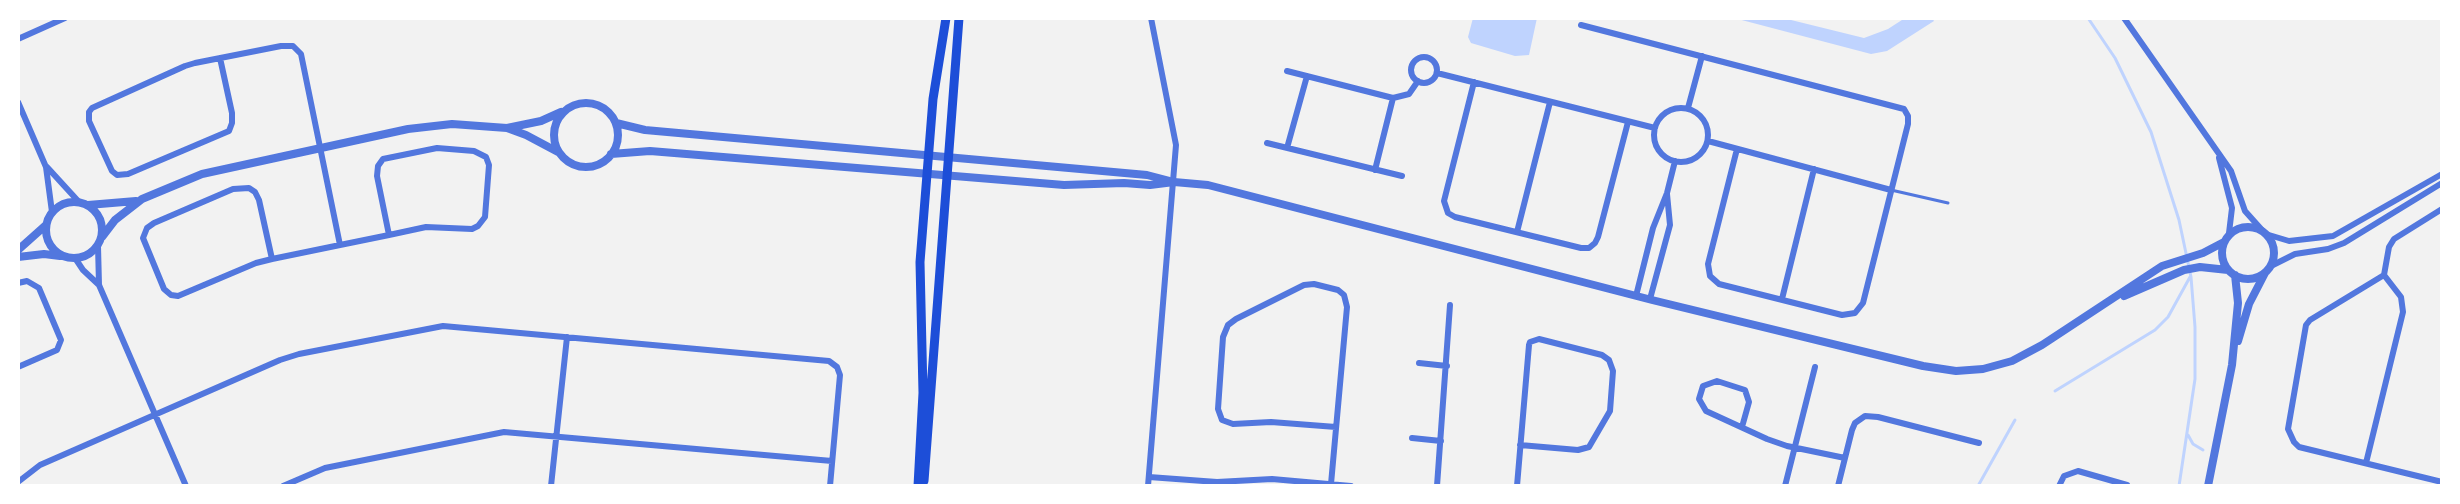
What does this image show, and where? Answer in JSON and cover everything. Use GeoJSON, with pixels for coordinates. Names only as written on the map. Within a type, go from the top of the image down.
{"type":"FeatureCollection","features":[{"type":"Feature","properties":{"kind":"main road"},"geometry":{"type":"LineString","coordinates":[[918,486],[923,393],[920,262],[933,99],[946,18]]}},
{"type":"Feature","properties":{"kind":"main road"},"geometry":{"type":"LineString","coordinates":[[924,486],[959,18]]}},
{"type":"Feature","properties":{"kind":"street"},"geometry":{"type":"LineString","coordinates":[[18,39],[65,18]]}},
{"type":"Feature","properties":{"kind":"street"},"geometry":{"type":"LineString","coordinates":[[1148,486],[1176,145],[1151,18]]}},
{"type":"Feature","properties":{"kind":"street"},"geometry":{"type":"LineString","coordinates":[[2124,18],[2231,171],[2246,211],[2266,233],[2275,250],[2268,269],[2249,304],[2232,365],[2208,486]]}},
{"type":"Feature","properties":{"kind":"street"},"geometry":{"type":"LineString","coordinates":[[1581,25],[1904,109],[1908,116],[1908,124],[1863,303],[1859,311],[1847,315],[1719,284],[1712,279],[1708,272],[1708,264],[1737,149]]}},
{"type":"Feature","properties":{"kind":"street"},"geometry":{"type":"LineString","coordinates":[[220,58],[232,112],[229,131],[128,174],[114,173],[89,121],[89,112],[92,108],[185,66],[220,58],[286,45],[297,48],[340,245]]}},
{"type":"Feature","properties":{"kind":"street"},"geometry":{"type":"LineString","coordinates":[[1688,108],[1702,56]]}},
{"type":"Feature","properties":{"kind":"street"},"geometry":{"type":"LineString","coordinates":[[1418,59],[1431,59],[1436,65],[1435,78],[1427,82],[1418,81],[1412,69],[1418,59]]}},
{"type":"Feature","properties":{"kind":"street"},"geometry":{"type":"LineString","coordinates":[[1287,71],[1393,98],[1408,94],[1418,81]]}},
{"type":"Feature","properties":{"kind":"street"},"geometry":{"type":"LineString","coordinates":[[1437,73],[1654,128]]}},
{"type":"Feature","properties":{"kind":"street"},"geometry":{"type":"LineString","coordinates":[[1287,148],[1307,76]]}},
{"type":"Feature","properties":{"kind":"street"},"geometry":{"type":"LineString","coordinates":[[1474,82],[1444,206],[1448,213],[1455,217],[1581,248],[1589,248],[1595,243],[1628,122]]}},
{"type":"Feature","properties":{"kind":"street"},"geometry":{"type":"LineString","coordinates":[[1375,170],[1393,98]]}},
{"type":"Feature","properties":{"kind":"street"},"geometry":{"type":"LineString","coordinates":[[18,102],[46,167],[52,212],[46,225],[18,250]]}},
{"type":"Feature","properties":{"kind":"street"},"geometry":{"type":"LineString","coordinates":[[1517,232],[1550,102]]}},
{"type":"Feature","properties":{"kind":"street"},"geometry":{"type":"LineString","coordinates":[[52,212],[69,202],[88,205],[121,204],[142,200],[210,171],[438,124],[507,128],[543,120],[583,103],[603,108],[616,123],[618,134],[611,154],[603,161],[584,167],[565,159],[558,152],[533,138],[507,128]]}},
{"type":"Feature","properties":{"kind":"street"},"geometry":{"type":"LineString","coordinates":[[1674,108],[1688,108],[1695,111],[1705,121],[1708,141],[1696,158],[1682,162],[1675,161],[1668,159],[1658,149],[1654,128],[1667,111],[1674,108]]}},
{"type":"Feature","properties":{"kind":"street"},"geometry":{"type":"LineString","coordinates":[[558,152],[554,141],[554,130],[557,119],[565,111]]}},
{"type":"Feature","properties":{"kind":"street"},"geometry":{"type":"LineString","coordinates":[[616,123],[645,130],[1147,175],[1174,182],[1220,188],[1636,296],[1956,372],[1983,369],[2012,361],[2115,299],[2158,268],[2197,255],[2224,242]]}},
{"type":"Feature","properties":{"kind":"street"},"geometry":{"type":"LineString","coordinates":[[1708,141],[1892,190]]}},
{"type":"Feature","properties":{"kind":"street"},"geometry":{"type":"LineString","coordinates":[[1268,143],[1402,176]]}},
{"type":"Feature","properties":{"kind":"street"},"geometry":{"type":"LineString","coordinates":[[272,260],[259,200],[255,192],[249,188],[233,189],[154,224],[147,228],[143,238],[164,289],[174,296],[256,263],[272,260],[340,245],[389,235],[426,227],[468,229],[478,226],[485,214],[489,165],[486,157],[474,151],[437,148],[384,159],[378,165],[377,176],[389,235]]}},
{"type":"Feature","properties":{"kind":"street"},"geometry":{"type":"LineString","coordinates":[[611,154],[650,151],[1064,185],[1124,183],[1150,185],[1174,182]]}},
{"type":"Feature","properties":{"kind":"street"},"geometry":{"type":"LineString","coordinates":[[2217,152],[2232,208],[2229,233],[2224,242],[2222,259],[2231,272],[2238,303],[2232,365]]}},
{"type":"Feature","properties":{"kind":"street"},"geometry":{"type":"LineString","coordinates":[[1636,296],[1653,228],[1667,193],[1675,161]]}},
{"type":"Feature","properties":{"kind":"street"},"geometry":{"type":"LineString","coordinates":[[46,167],[79,202]]}},
{"type":"Feature","properties":{"kind":"street"},"geometry":{"type":"LineString","coordinates":[[1782,299],[1814,169]]}},
{"type":"Feature","properties":{"kind":"street"},"geometry":{"type":"LineString","coordinates":[[2229,233],[2246,226],[2289,241],[2333,236],[2442,174]]}},
{"type":"Feature","properties":{"kind":"street"},"geometry":{"type":"LineString","coordinates":[[2115,299],[2146,288],[2175,273],[2200,267],[2231,272],[2250,279],[2295,254],[2328,249],[2344,243],[2442,183]]}},
{"type":"Feature","properties":{"kind":"street"},"geometry":{"type":"LineString","coordinates":[[1650,299],[1670,225],[1667,193]]}},
{"type":"Feature","properties":{"kind":"street"},"geometry":{"type":"LineString","coordinates":[[18,257],[44,254],[71,258],[84,256],[100,242],[115,220],[142,200]]}},
{"type":"Feature","properties":{"kind":"street"},"geometry":{"type":"LineString","coordinates":[[88,205],[101,220],[99,285]]}},
{"type":"Feature","properties":{"kind":"street"},"geometry":{"type":"LineString","coordinates":[[2366,463],[2403,312],[2401,297],[2384,275],[2389,247],[2394,239],[2442,209]]}},
{"type":"Feature","properties":{"kind":"street"},"geometry":{"type":"LineString","coordinates":[[46,225],[47,240],[52,248],[71,258],[99,285],[186,486]]}},
{"type":"Feature","properties":{"kind":"street"},"geometry":{"type":"LineString","coordinates":[[2384,275],[2310,320],[2306,325],[2288,429],[2299,447],[2442,482]]}},
{"type":"Feature","properties":{"kind":"street"},"geometry":{"type":"LineString","coordinates":[[18,283],[27,281],[39,288],[61,339],[57,350],[18,367]]}},
{"type":"Feature","properties":{"kind":"street"},"geometry":{"type":"LineString","coordinates":[[1331,484],[1347,307],[1342,292],[1314,284],[1304,285],[1228,325],[1223,337],[1218,409],[1222,420],[1233,424],[1270,422],[1336,427]]}},
{"type":"Feature","properties":{"kind":"street"},"geometry":{"type":"LineString","coordinates":[[1437,486],[1450,305]]}},
{"type":"Feature","properties":{"kind":"street"},"geometry":{"type":"LineString","coordinates":[[18,482],[40,465],[289,357],[426,328],[454,327],[825,360],[837,367],[840,375],[830,486]]}},
{"type":"Feature","properties":{"kind":"street"},"geometry":{"type":"LineString","coordinates":[[551,486],[567,337]]}},
{"type":"Feature","properties":{"kind":"street"},"geometry":{"type":"LineString","coordinates":[[1517,486],[1520,445],[1530,342],[1539,339],[1602,355],[1609,360],[1613,371],[1610,411],[1589,447],[1578,450],[1520,445]]}},
{"type":"Feature","properties":{"kind":"street"},"geometry":{"type":"LineString","coordinates":[[1419,363],[1447,366]]}},
{"type":"Feature","properties":{"kind":"street"},"geometry":{"type":"LineString","coordinates":[[1785,486],[1815,367]]}},
{"type":"Feature","properties":{"kind":"street"},"geometry":{"type":"LineString","coordinates":[[1742,427],[1749,402],[1745,390],[1717,381],[1703,386],[1699,395],[1702,408],[1767,439],[1794,448],[1845,458]]}},
{"type":"Feature","properties":{"kind":"street"},"geometry":{"type":"LineString","coordinates":[[1838,486],[1855,423],[1859,418],[1871,415],[1979,443]]}},
{"type":"Feature","properties":{"kind":"street"},"geometry":{"type":"LineString","coordinates":[[283,486],[325,468],[504,432],[832,461]]}},
{"type":"Feature","properties":{"kind":"street"},"geometry":{"type":"LineString","coordinates":[[1412,438],[1441,441]]}},
{"type":"Feature","properties":{"kind":"street"},"geometry":{"type":"LineString","coordinates":[[2059,486],[2064,476],[2078,471],[2127,485]]}},
{"type":"Feature","properties":{"kind":"street"},"geometry":{"type":"LineString","coordinates":[[1149,477],[1217,482],[1272,479],[1351,486]]}},
{"type":"Feature","properties":{"kind":"lane"},"geometry":{"type":"LineString","coordinates":[[1892,190],[1948,203]]}},
{"type":"Feature","properties":{"kind":"water"},"geometry":{"type":"Polygon","coordinates":[[[1473,18],[1537,18],[1529,55],[1515,56],[1471,43],[1468,37],[1473,18]]]}},
{"type":"Feature","properties":{"kind":"water"},"geometry":{"type":"Polygon","coordinates":[[[1734,18],[1783,18],[1864,38],[1888,29],[1905,18],[1932,18],[1934,21],[1887,51],[1871,54],[1734,18]]]}},
{"type":"Feature","properties":{"kind":"waterway"},"geometry":{"type":"LineString","coordinates":[[2088,18],[2115,58],[2151,132],[2179,220],[2191,277],[2195,327],[2195,379],[2179,486]]}},
{"type":"Feature","properties":{"kind":"waterway"},"geometry":{"type":"LineString","coordinates":[[2055,391],[2155,330],[2168,317],[2190,277]]}},
{"type":"Feature","properties":{"kind":"waterway"},"geometry":{"type":"LineString","coordinates":[[1978,486],[2015,420]]}},
{"type":"Feature","properties":{"kind":"waterway"},"geometry":{"type":"LineString","coordinates":[[2188,435],[2193,444],[2203,450]]}}]}
